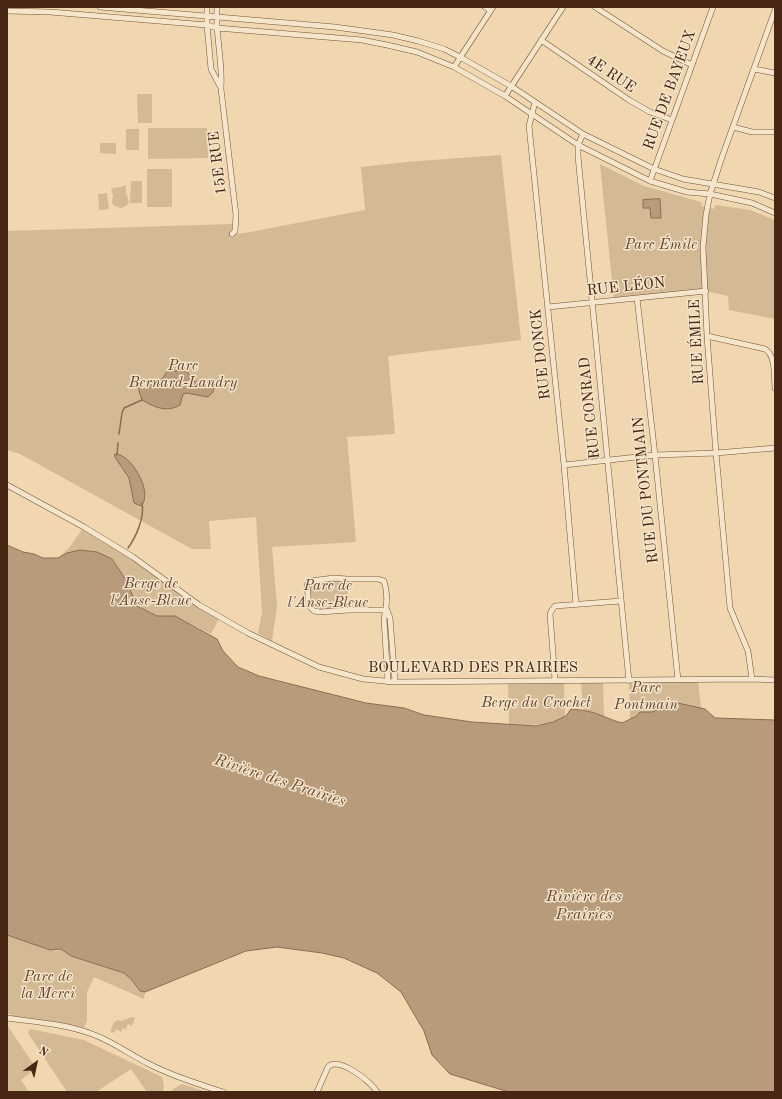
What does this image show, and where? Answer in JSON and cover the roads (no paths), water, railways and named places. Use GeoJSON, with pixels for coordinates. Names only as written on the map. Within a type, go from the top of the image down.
{"type":"FeatureCollection","features":[{"type":"Feature","properties":{"kind":"street"},"geometry":{"type":"LineString","coordinates":[[100,7],[335,27],[393,35],[444,49],[512,86],[583,134],[654,169],[683,179],[759,192],[775,198]]}},
{"type":"Feature","properties":{"kind":"street","name":"15E RUE"},"geometry":{"type":"LineString","coordinates":[[207,7],[211,69],[221,89]]}},
{"type":"Feature","properties":{"kind":"street","name":"15E RUE"},"geometry":{"type":"LineString","coordinates":[[217,7],[216,28],[222,73],[221,89],[236,215],[235,231],[232,234]]}},
{"type":"Feature","properties":{"kind":"street"},"geometry":{"type":"LineString","coordinates":[[454,67],[492,9],[485,7]]}},
{"type":"Feature","properties":{"kind":"street"},"geometry":{"type":"LineString","coordinates":[[505,96],[563,7]]}},
{"type":"Feature","properties":{"kind":"street"},"geometry":{"type":"LineString","coordinates":[[595,7],[663,52],[692,64]]}},
{"type":"Feature","properties":{"kind":"street","name":"RUE DE BAYEUX"},"geometry":{"type":"LineString","coordinates":[[650,181],[713,7]]}},
{"type":"Feature","properties":{"kind":"street"},"geometry":{"type":"LineString","coordinates":[[7,11],[50,10],[207,25],[216,28],[362,40],[417,52],[454,67],[505,96],[578,145],[650,181],[687,192],[710,194],[752,203],[775,213]]}},
{"type":"Feature","properties":{"kind":"street","name":"RUE ÉMILE"},"geometry":{"type":"LineString","coordinates":[[752,679],[748,651],[730,608],[716,453],[703,247],[706,215],[710,194],[774,17],[775,10]]}},
{"type":"Feature","properties":{"kind":"street","name":"4E RUE"},"geometry":{"type":"LineString","coordinates":[[541,40],[629,100],[650,112],[672,120]]}},
{"type":"Feature","properties":{"kind":"street"},"geometry":{"type":"LineString","coordinates":[[754,69],[775,73]]}},
{"type":"Feature","properties":{"kind":"street","name":"RUE DONCK"},"geometry":{"type":"LineString","coordinates":[[535,102],[531,113],[529,126],[564,465],[576,604]]}},
{"type":"Feature","properties":{"kind":"street"},"geometry":{"type":"LineString","coordinates":[[733,127],[752,132],[775,132]]}},
{"type":"Feature","properties":{"kind":"street","name":"RUE CONRAD"},"geometry":{"type":"LineString","coordinates":[[583,134],[578,145],[629,681]]}},
{"type":"Feature","properties":{"kind":"street","name":"RUE LÉON"},"geometry":{"type":"LineString","coordinates":[[548,307],[706,291]]}},
{"type":"Feature","properties":{"kind":"street","name":"RUE DU PONTMAIN"},"geometry":{"type":"LineString","coordinates":[[637,298],[678,680]]}},
{"type":"Feature","properties":{"kind":"street"},"geometry":{"type":"LineString","coordinates":[[708,336],[765,349],[770,352],[775,388]]}},
{"type":"Feature","properties":{"kind":"street"},"geometry":{"type":"LineString","coordinates":[[564,465],[655,456],[775,448]]}},
{"type":"Feature","properties":{"kind":"street","name":"BOULEVARD DES PRAIRIES"},"geometry":{"type":"LineString","coordinates":[[7,485],[90,531],[132,557],[199,605],[248,633],[319,667],[363,680],[395,682],[775,680]]}},
{"type":"Feature","properties":{"kind":"street"},"geometry":{"type":"LineString","coordinates":[[387,610],[320,612],[309,606],[307,585],[310,581],[334,578],[378,579],[384,581],[386,587],[387,610],[390,618],[395,682]]}},
{"type":"Feature","properties":{"kind":"street"},"geometry":{"type":"LineString","coordinates":[[555,680],[550,614],[555,606],[621,601]]}},
{"type":"Feature","properties":{"kind":"street"},"geometry":{"type":"LineString","coordinates":[[387,610],[384,619],[388,682]]}},
{"type":"Feature","properties":{"kind":"street"},"geometry":{"type":"LineString","coordinates":[[7,1018],[70,1028],[93,1034],[113,1043],[156,1068],[223,1092]]}},
{"type":"Feature","properties":{"kind":"street"},"geometry":{"type":"LineString","coordinates":[[317,1092],[328,1067],[335,1064],[349,1069],[365,1078],[374,1086],[377,1092]]}},
{"type":"Feature","properties":{"kind":"water"},"geometry":{"type":"Polygon","coordinates":[[[660,199],[661,218],[651,218],[650,208],[643,208],[643,200],[660,199]]]}},
{"type":"Feature","properties":{"kind":"water"},"geometry":{"type":"Polygon","coordinates":[[[169,371],[185,371],[195,382],[203,381],[214,386],[213,392],[207,397],[187,393],[183,394],[180,405],[170,409],[156,407],[142,400],[139,391],[139,383],[147,380],[161,381],[169,371]]]}},
{"type":"Feature","properties":{"kind":"water"},"geometry":{"type":"Polygon","coordinates":[[[115,454],[121,455],[128,460],[139,475],[145,492],[144,500],[141,506],[134,503],[129,478],[115,457],[115,454]]]}},
{"type":"Feature","properties":{"kind":"water","name":"Rivière des Prairies"},"geometry":{"type":"Polygon","coordinates":[[[7,545],[43,558],[58,558],[67,553],[80,550],[97,552],[112,559],[126,580],[137,606],[157,616],[175,616],[217,639],[223,651],[238,667],[259,676],[366,703],[404,708],[424,715],[472,722],[536,726],[553,722],[566,716],[571,709],[593,713],[622,723],[637,716],[640,712],[652,712],[673,702],[705,709],[715,718],[775,720],[775,1092],[509,1092],[450,1074],[432,1055],[424,1031],[401,992],[377,973],[344,958],[322,953],[277,947],[246,951],[145,992],[140,991],[132,980],[124,973],[71,956],[61,949],[50,950],[7,935],[7,545]]]}},
{"type":"Feature","properties":{"kind":"waterway"},"geometry":{"type":"LineString","coordinates":[[119,434],[124,408],[142,400]]}},
{"type":"Feature","properties":{"kind":"waterway"},"geometry":{"type":"LineString","coordinates":[[117,455],[118,443]]}},
{"type":"Feature","properties":{"kind":"waterway"},"geometry":{"type":"LineString","coordinates":[[128,548],[139,527],[143,509],[142,503]]}},
{"type":"Feature","properties":{"kind":"park label","name":"Parc Émile"},"geometry":{"type":"Point","coordinates":[661,245]}},
{"type":"Feature","properties":{"kind":"park label","name":"Parc Bernard-Landry"},"geometry":{"type":"Point","coordinates":[183,374]}},
{"type":"Feature","properties":{"kind":"park label","name":"Berge de l'Anse-Bleue"},"geometry":{"type":"Point","coordinates":[151,592]}},
{"type":"Feature","properties":{"kind":"park label","name":"Parc de l'Anse-Bleue"},"geometry":{"type":"Point","coordinates":[328,594]}},
{"type":"Feature","properties":{"kind":"park label","name":"Parc Pontmain"},"geometry":{"type":"Point","coordinates":[646,696]}},
{"type":"Feature","properties":{"kind":"park label","name":"Berge du Crochet"},"geometry":{"type":"Point","coordinates":[536,703]}},
{"type":"Feature","properties":{"kind":"park label","name":"Parc de la Merci"},"geometry":{"type":"Point","coordinates":[48,986]}}]}
